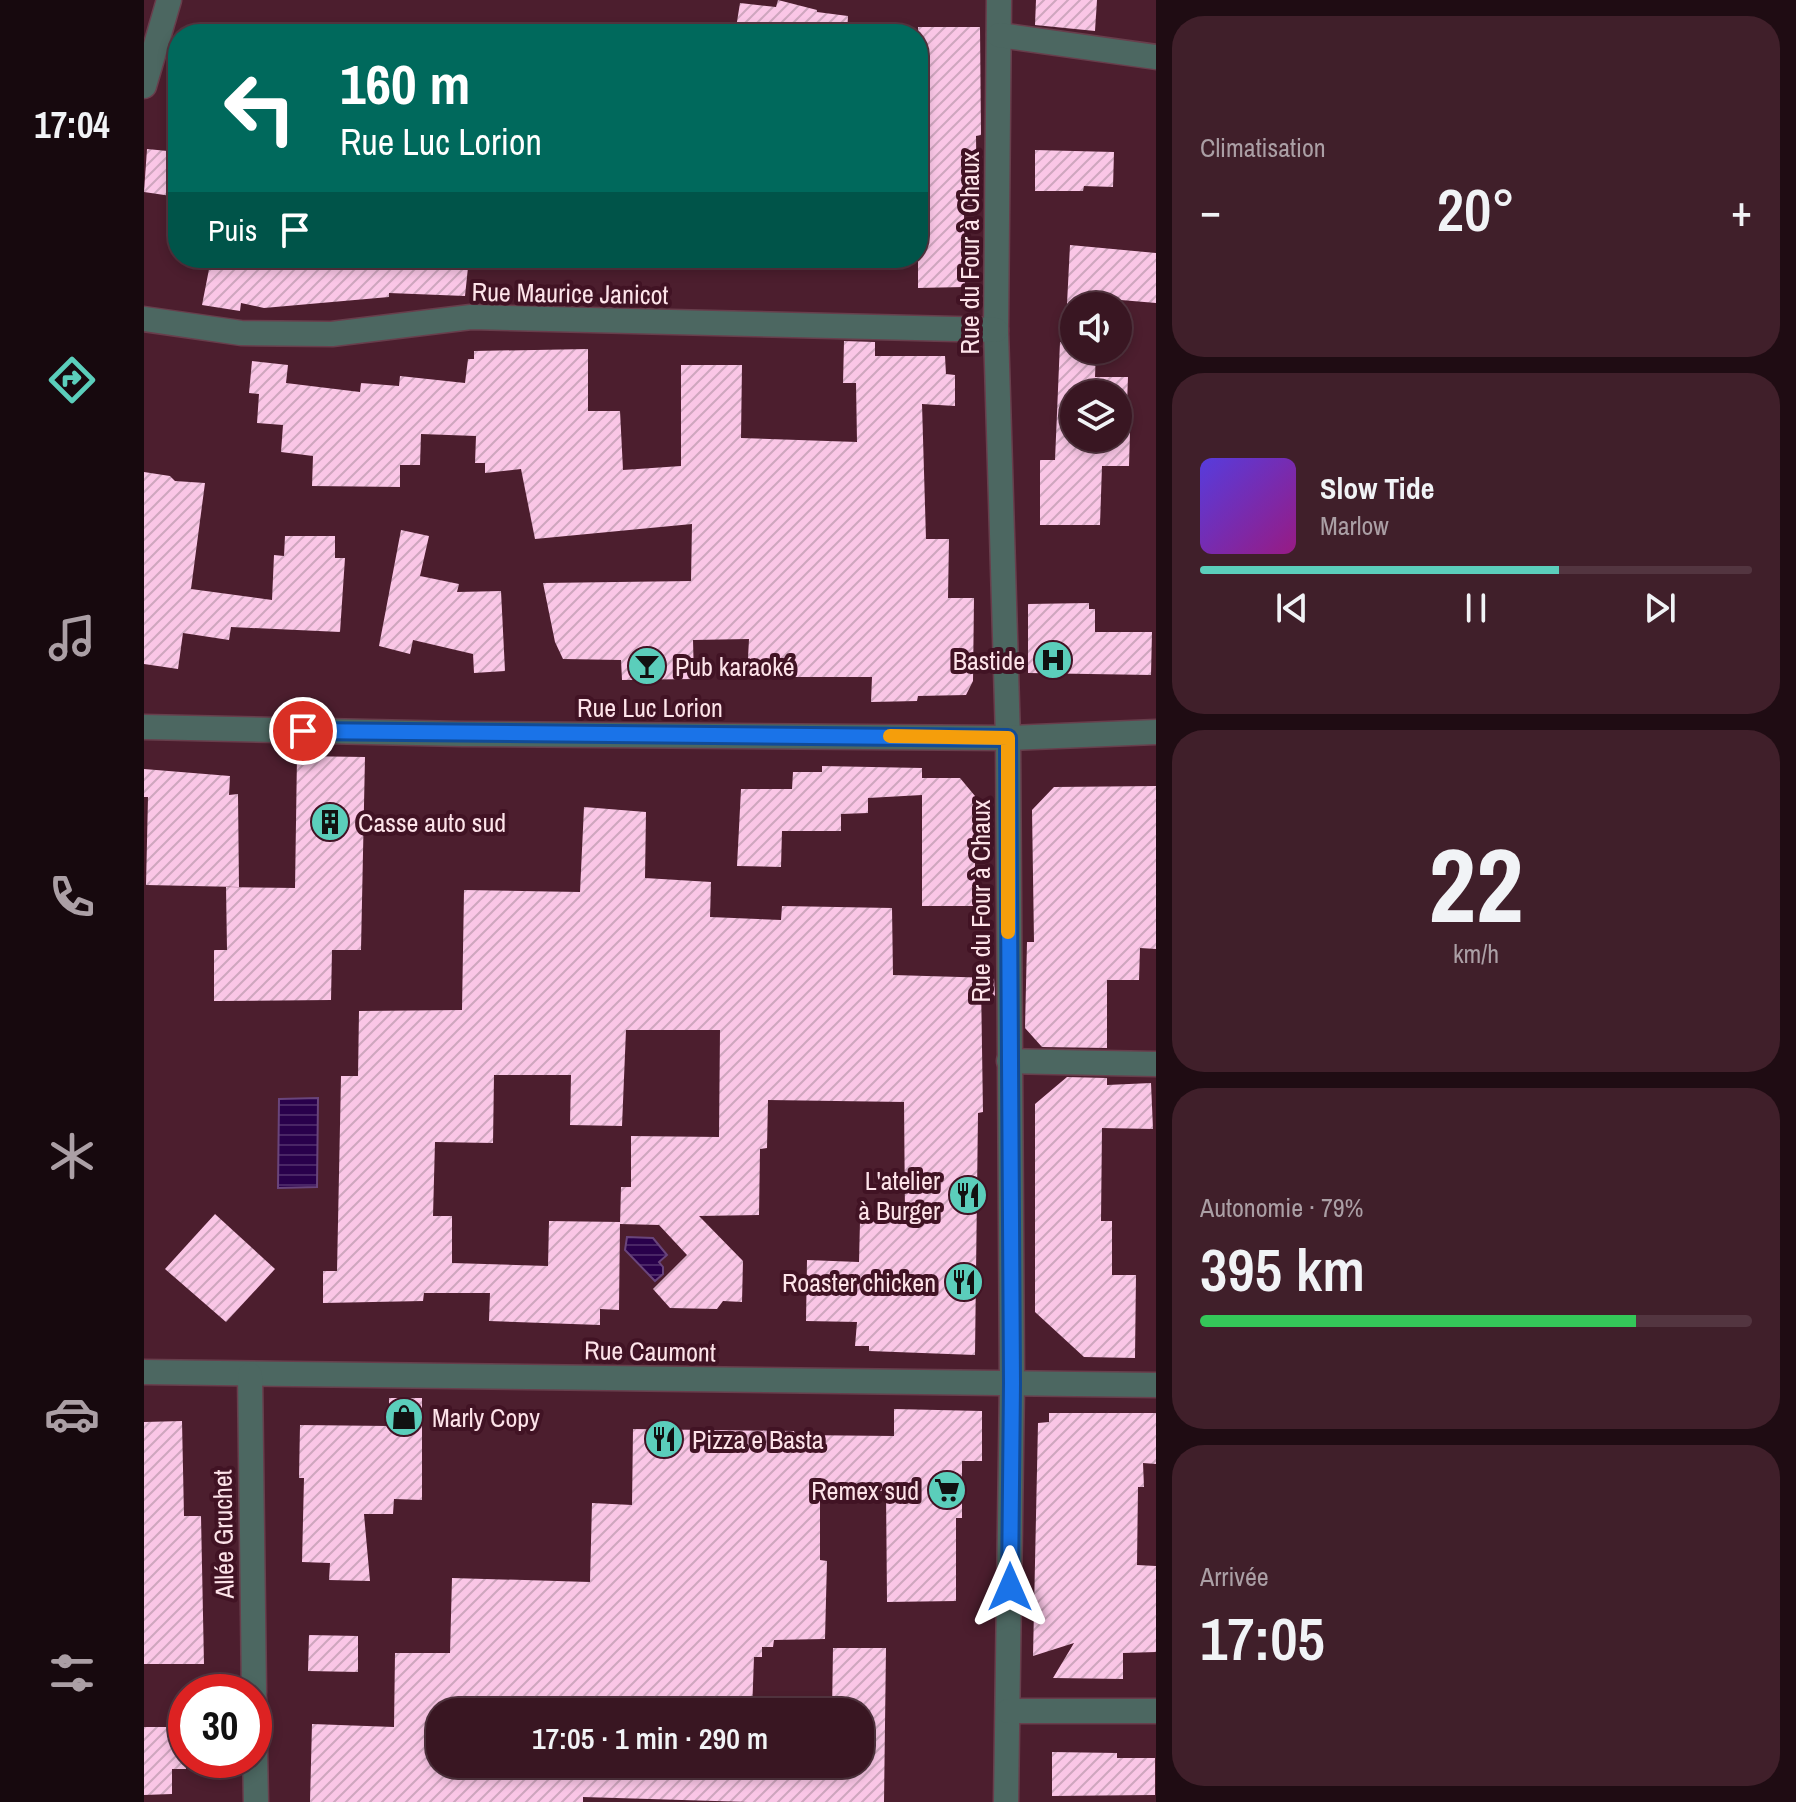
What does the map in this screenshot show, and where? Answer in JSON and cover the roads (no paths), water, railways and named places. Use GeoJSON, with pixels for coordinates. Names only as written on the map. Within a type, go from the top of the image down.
{"type":"FeatureCollection","features":[{"type":"Feature","properties":{"kind":"street"},"geometry":{"type":"LineString","coordinates":[[144,86],[169,0]]}},
{"type":"Feature","properties":{"kind":"street","name":"Rue du Four à Chaux"},"geometry":{"type":"LineString","coordinates":[[999,0],[996,330],[1008,738],[1012,1383],[1006,1802]]}},
{"type":"Feature","properties":{"kind":"street"},"geometry":{"type":"LineString","coordinates":[[999,35],[1156,57]]}},
{"type":"Feature","properties":{"kind":"street","name":"Rue Maurice Janicot"},"geometry":{"type":"LineString","coordinates":[[144,319],[241,333],[332,334],[471,317],[996,330]]}},
{"type":"Feature","properties":{"kind":"street","name":"Rue Luc Lorion"},"geometry":{"type":"LineString","coordinates":[[144,727],[462,734],[1008,738],[1156,732]]}},
{"type":"Feature","properties":{"kind":"street"},"geometry":{"type":"LineString","coordinates":[[1009,1061],[1156,1064]]}},
{"type":"Feature","properties":{"kind":"street","name":"Rue Caumont"},"geometry":{"type":"LineString","coordinates":[[144,1372],[1156,1385]]}},
{"type":"Feature","properties":{"kind":"street","name":"Allée Gruchet"},"geometry":{"type":"LineString","coordinates":[[250,1375],[254,1674]]}},
{"type":"Feature","properties":{"kind":"street"},"geometry":{"type":"LineString","coordinates":[[1008,1711],[1156,1711]]}},
{"type":"Feature","properties":{"kind":"street","name":"Allée Gruchet"},"geometry":{"type":"LineString","coordinates":[[256,1778],[256,1802]]}},
{"type":"Feature","properties":{"kind":"place","name":"Bastide"},"geometry":{"type":"Point","coordinates":[1053,660]}},
{"type":"Feature","properties":{"kind":"place","name":"Pub karaoké"},"geometry":{"type":"Point","coordinates":[647,666]}},
{"type":"Feature","properties":{"kind":"place","name":"Casse auto sud"},"geometry":{"type":"Point","coordinates":[330,822]}},
{"type":"Feature","properties":{"kind":"place","name":"L'atelier à Burger"},"geometry":{"type":"Point","coordinates":[968,1195]}},
{"type":"Feature","properties":{"kind":"place","name":"Roaster chicken"},"geometry":{"type":"Point","coordinates":[964,1282]}},
{"type":"Feature","properties":{"kind":"place","name":"Marly Copy"},"geometry":{"type":"Point","coordinates":[404,1417]}},
{"type":"Feature","properties":{"kind":"place","name":"Pizza e Basta"},"geometry":{"type":"Point","coordinates":[664,1439]}},
{"type":"Feature","properties":{"kind":"place","name":"Remex sud"},"geometry":{"type":"Point","coordinates":[947,1490]}}]}
